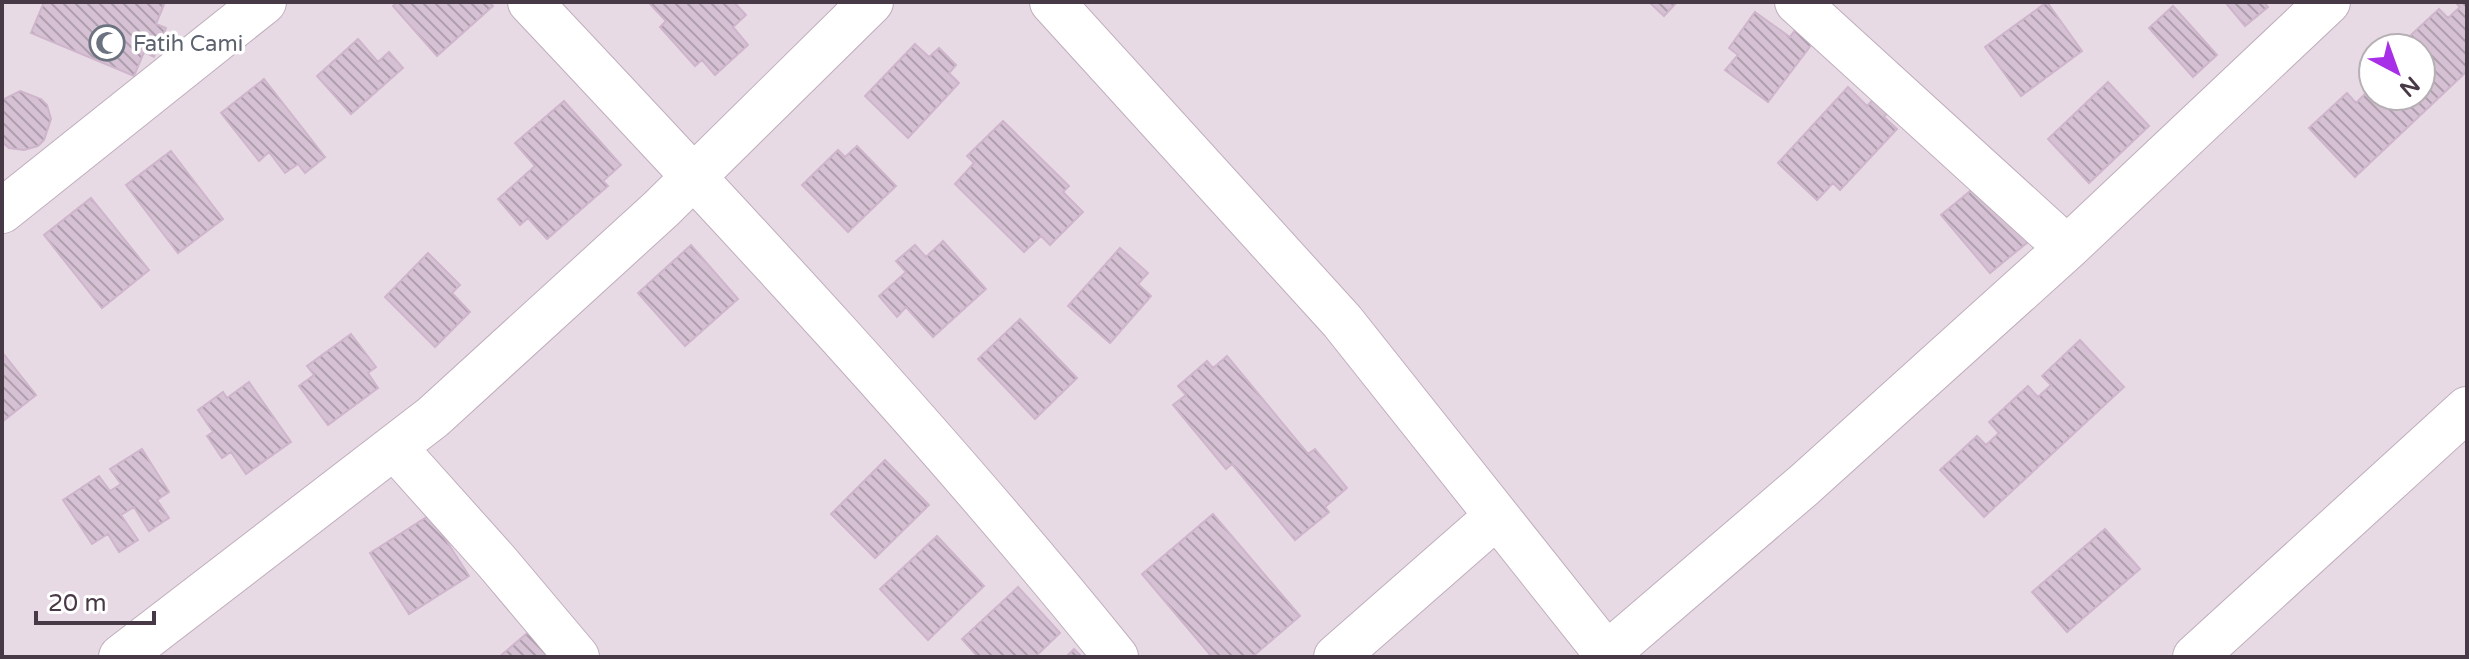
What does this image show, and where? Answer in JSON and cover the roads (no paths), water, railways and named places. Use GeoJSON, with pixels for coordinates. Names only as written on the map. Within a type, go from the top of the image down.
{"type":"FeatureCollection","features":[{"type":"Feature","properties":{"kind":"street"},"geometry":{"type":"LineString","coordinates":[[2,210],[264,2]]}},
{"type":"Feature","properties":{"kind":"street"},"geometry":{"type":"LineString","coordinates":[[530,2],[694,177],[1027,547],[1116,657]]}},
{"type":"Feature","properties":{"kind":"street"},"geometry":{"type":"LineString","coordinates":[[130,654],[433,417],[694,177],[871,2]]}},
{"type":"Feature","properties":{"kind":"street"},"geometry":{"type":"LineString","coordinates":[[1797,2],[2067,248]]}},
{"type":"Feature","properties":{"kind":"street"},"geometry":{"type":"LineString","coordinates":[[1067,7],[1342,321],[1608,656],[1804,485],[2067,248],[2328,2]]}},
{"type":"Feature","properties":{"kind":"street"},"geometry":{"type":"LineString","coordinates":[[2195,657],[2467,409]]}},
{"type":"Feature","properties":{"kind":"street"},"geometry":{"type":"LineString","coordinates":[[394,447],[577,657]]}},
{"type":"Feature","properties":{"kind":"street"},"geometry":{"type":"LineString","coordinates":[[1336,657],[1497,516]]}},
{"type":"Feature","properties":{"kind":"place","name":"Fatih Cami"},"geometry":{"type":"Point","coordinates":[107,43]}}]}
